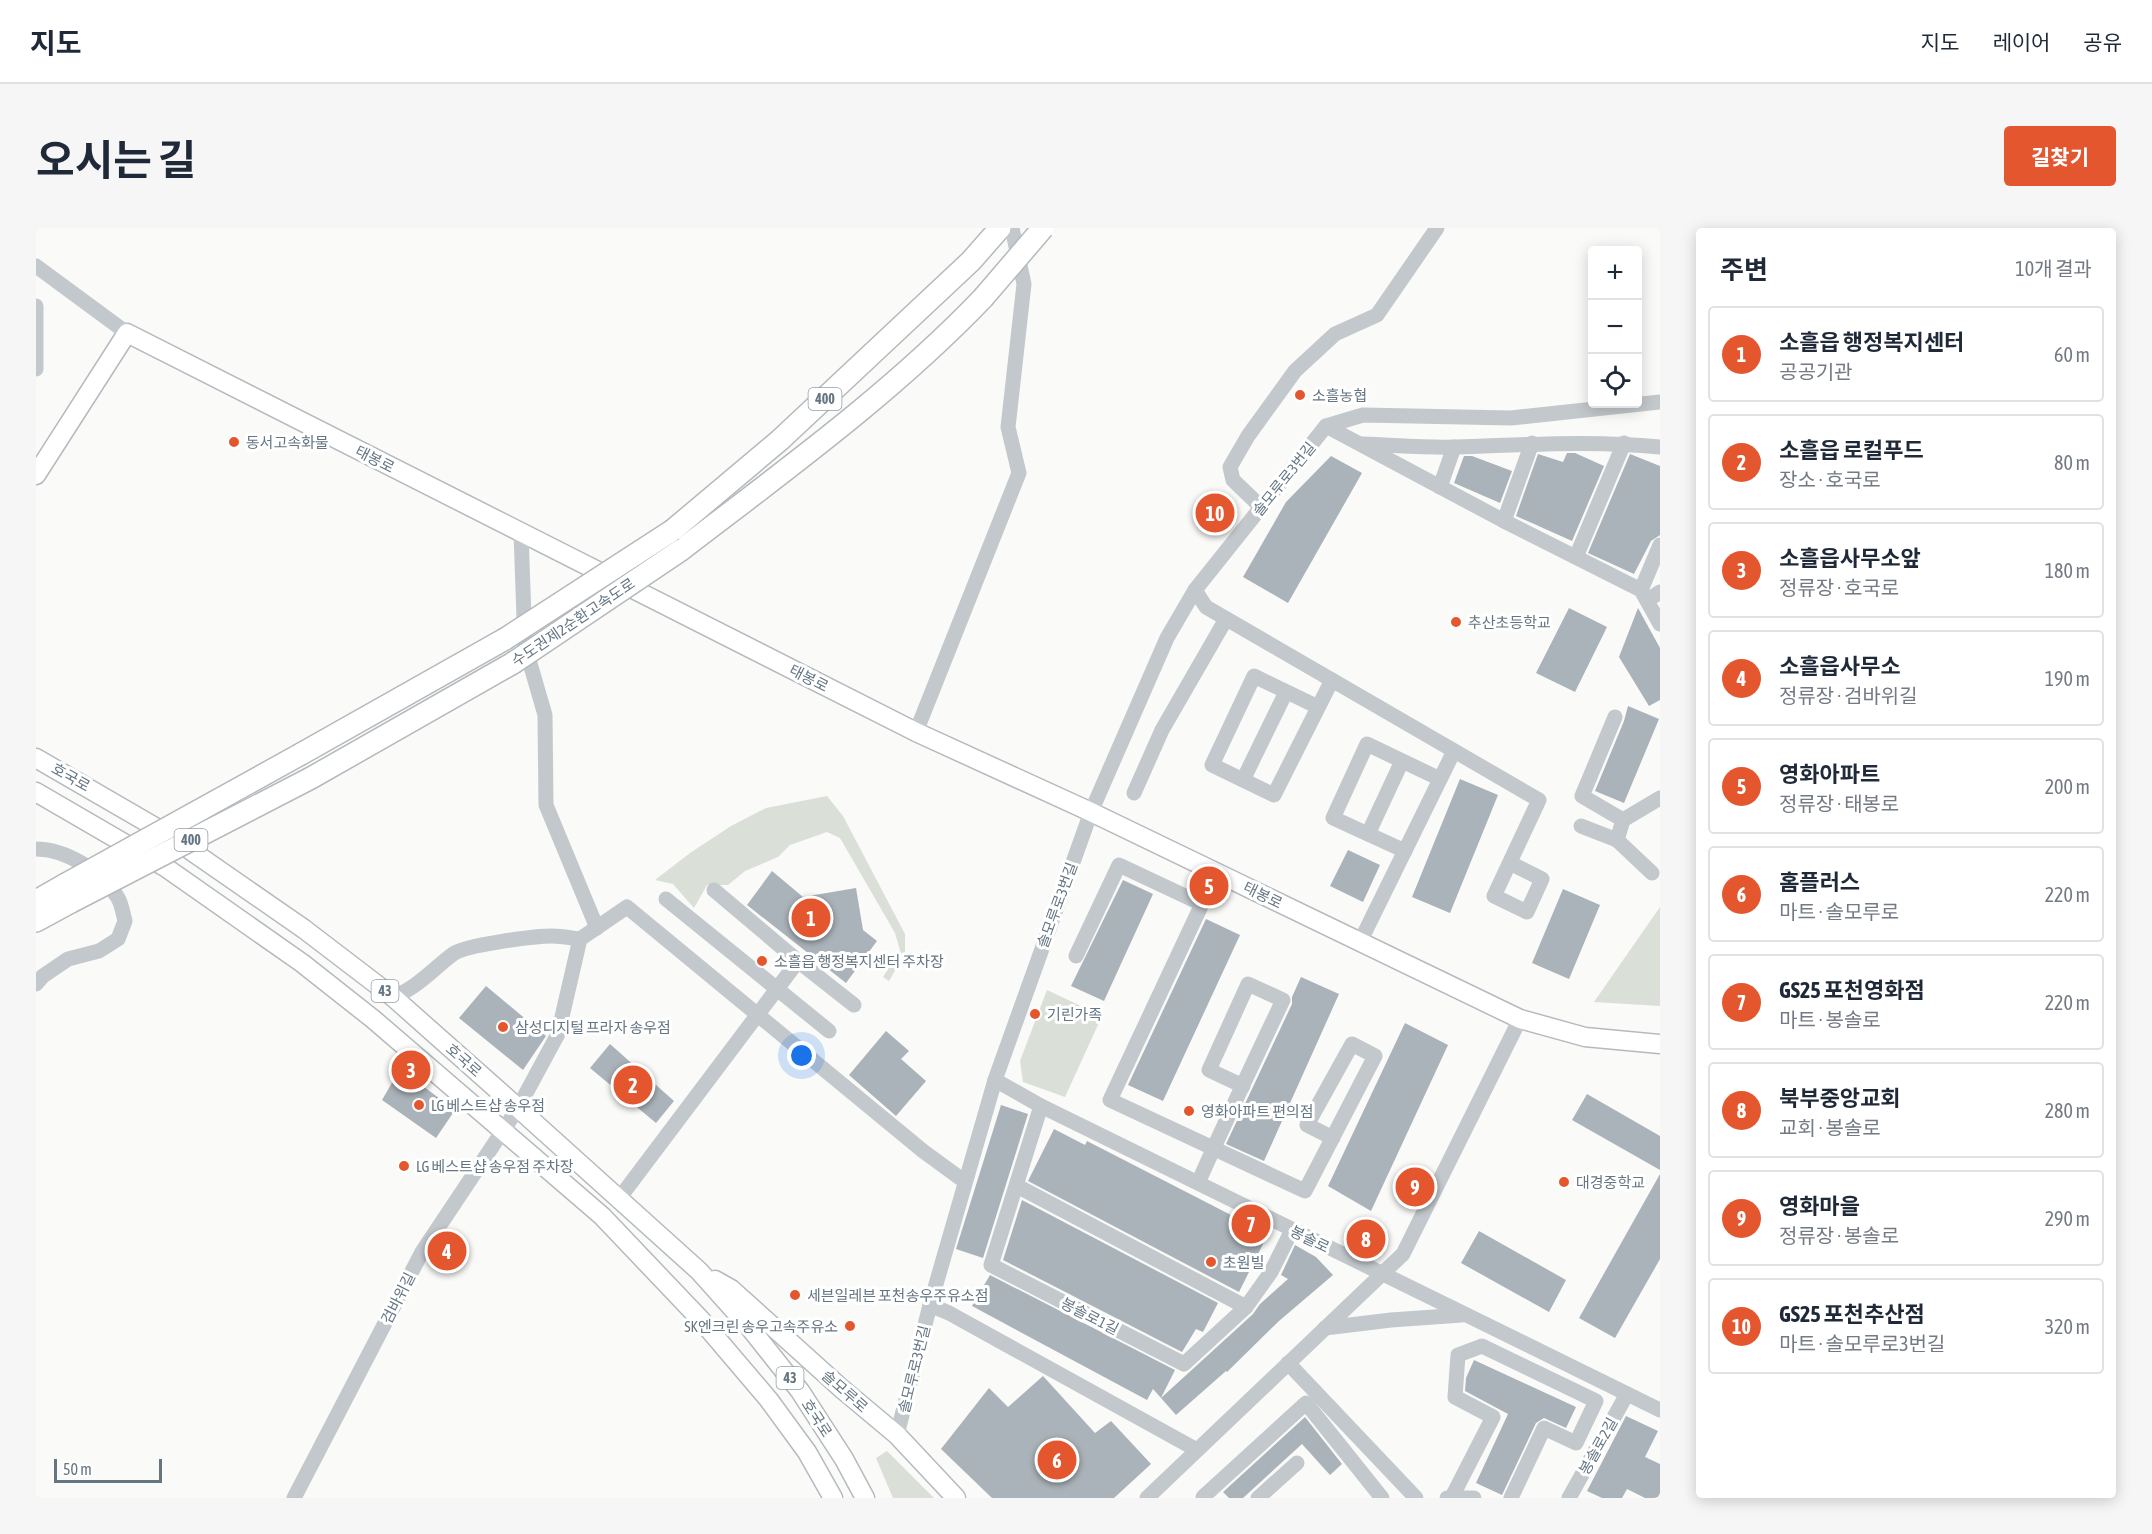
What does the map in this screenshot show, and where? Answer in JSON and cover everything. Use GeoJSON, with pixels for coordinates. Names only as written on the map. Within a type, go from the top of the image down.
{"type":"FeatureCollection","features":[{"type":"Feature","properties":{"kind":"highway","name":"수도권제2순환고속도로"},"geometry":{"type":"LineString","coordinates":[[36,921],[64,888],[505,639],[673,530],[780,440],[971,261],[1000,228]]}},
{"type":"Feature","properties":{"kind":"highway","name":"수도권제2순환고속도로"},"geometry":{"type":"LineString","coordinates":[[36,901],[311,778],[513,663],[681,550],[896,381],[983,298],[1043,228]]}},
{"type":"Feature","properties":{"kind":"highway"},"geometry":{"type":"LineString","coordinates":[[36,887],[64,888]]}},
{"type":"Feature","properties":{"kind":"main road","name":"태봉로"},"geometry":{"type":"LineString","coordinates":[[127,333],[916,732],[1091,812],[1520,1019],[1585,1037],[1660,1044]]}},
{"type":"Feature","properties":{"kind":"main road"},"geometry":{"type":"LineString","coordinates":[[36,475],[127,333]]}},
{"type":"Feature","properties":{"kind":"main road","name":"호국로"},"geometry":{"type":"LineString","coordinates":[[36,758],[167,834],[304,928],[393,997],[518,1108],[699,1271],[776,1359],[823,1425],[865,1498]]}},
{"type":"Feature","properties":{"kind":"main road","name":"호국로"},"geometry":{"type":"LineString","coordinates":[[36,792],[165,867],[302,963],[373,1019],[603,1216],[701,1320],[770,1400],[807,1452],[833,1498]]}},
{"type":"Feature","properties":{"kind":"main road","name":"솔모루로"},"geometry":{"type":"LineString","coordinates":[[699,1271],[732,1290],[897,1435],[956,1498]]}},
{"type":"Feature","properties":{"kind":"street"},"geometry":{"type":"LineString","coordinates":[[916,732],[1019,473],[1008,427],[1024,284],[1012,228]]}},
{"type":"Feature","properties":{"kind":"street"},"geometry":{"type":"LineString","coordinates":[[1261,507],[1233,480],[1230,467],[1248,436],[1295,371],[1335,334],[1377,315],[1437,228]]}},
{"type":"Feature","properties":{"kind":"street"},"geometry":{"type":"LineString","coordinates":[[36,266],[127,333]]}},
{"type":"Feature","properties":{"kind":"street"},"geometry":{"type":"LineString","coordinates":[[36,306],[36,369]]}},
{"type":"Feature","properties":{"kind":"street"},"geometry":{"type":"LineString","coordinates":[[1326,426],[1363,415],[1511,418],[1660,402]]}},
{"type":"Feature","properties":{"kind":"street"},"geometry":{"type":"LineString","coordinates":[[1326,426],[1440,488],[1650,594]]}},
{"type":"Feature","properties":{"kind":"street","name":"솔모루로3번길"},"geometry":{"type":"LineString","coordinates":[[897,1435],[964,1181],[995,1080],[1091,812],[1167,638],[1195,591],[1326,426]]}},
{"type":"Feature","properties":{"kind":"street"},"geometry":{"type":"LineString","coordinates":[[1361,444],[1454,447],[1532,443],[1624,443],[1660,447]]}},
{"type":"Feature","properties":{"kind":"street"},"geometry":{"type":"LineString","coordinates":[[1504,521],[1532,443]]}},
{"type":"Feature","properties":{"kind":"street"},"geometry":{"type":"LineString","coordinates":[[1576,557],[1624,443]]}},
{"type":"Feature","properties":{"kind":"street"},"geometry":{"type":"LineString","coordinates":[[1440,488],[1454,447]]}},
{"type":"Feature","properties":{"kind":"street"},"geometry":{"type":"LineString","coordinates":[[521,533],[525,646],[545,715],[546,805],[597,928]]}},
{"type":"Feature","properties":{"kind":"street"},"geometry":{"type":"LineString","coordinates":[[1660,545],[1650,594],[1660,624]]}},
{"type":"Feature","properties":{"kind":"street"},"geometry":{"type":"LineString","coordinates":[[1195,591],[1206,607],[1539,800],[1510,863]]}},
{"type":"Feature","properties":{"kind":"street"},"geometry":{"type":"LineString","coordinates":[[1134,793],[1162,730],[1226,618]]}},
{"type":"Feature","properties":{"kind":"street"},"geometry":{"type":"LineString","coordinates":[[1318,707],[1254,676],[1212,765],[1274,795],[1332,680]]}},
{"type":"Feature","properties":{"kind":"street"},"geometry":{"type":"LineString","coordinates":[[1243,780],[1286,692]]}},
{"type":"Feature","properties":{"kind":"street"},"geometry":{"type":"LineString","coordinates":[[1616,717],[1582,796],[1623,820]]}},
{"type":"Feature","properties":{"kind":"street"},"geometry":{"type":"LineString","coordinates":[[1405,851],[1333,818],[1367,744],[1440,779]]}},
{"type":"Feature","properties":{"kind":"street"},"geometry":{"type":"LineString","coordinates":[[1360,942],[1454,751]]}},
{"type":"Feature","properties":{"kind":"street"},"geometry":{"type":"LineString","coordinates":[[1368,834],[1402,761]]}},
{"type":"Feature","properties":{"kind":"street"},"geometry":{"type":"LineString","coordinates":[[1617,840],[1623,820],[1660,798]]}},
{"type":"Feature","properties":{"kind":"street"},"geometry":{"type":"LineString","coordinates":[[1581,826],[1617,840],[1652,873]]}},
{"type":"Feature","properties":{"kind":"street"},"geometry":{"type":"LineString","coordinates":[[36,849],[45,849],[76,860],[104,879],[118,899],[126,921],[117,939],[99,951],[68,959],[42,976],[36,984]]}},
{"type":"Feature","properties":{"kind":"street"},"geometry":{"type":"LineString","coordinates":[[1076,956],[1119,865],[1202,904],[1110,1100],[1305,1191],[1333,1138],[1375,1056],[1352,1044],[1307,1125],[1333,1138]]}},
{"type":"Feature","properties":{"kind":"street"},"geometry":{"type":"LineString","coordinates":[[714,890],[854,1005]]}},
{"type":"Feature","properties":{"kind":"street"},"geometry":{"type":"LineString","coordinates":[[666,899],[829,1031]]}},
{"type":"Feature","properties":{"kind":"street"},"geometry":{"type":"LineString","coordinates":[[393,997],[406,992],[455,952],[501,941],[553,936],[580,939],[627,907],[923,1151],[964,1181]]}},
{"type":"Feature","properties":{"kind":"street","name":"검바위길"},"geometry":{"type":"LineString","coordinates":[[294,1498],[422,1252],[518,1108],[558,1034],[580,939]]}},
{"type":"Feature","properties":{"kind":"street"},"geometry":{"type":"LineString","coordinates":[[618,1200],[798,961]]}},
{"type":"Feature","properties":{"kind":"street"},"geometry":{"type":"LineString","coordinates":[[1198,1183],[1213,1149],[1243,1086],[1282,1000],[1248,984],[1209,1070],[1243,1086]]}},
{"type":"Feature","properties":{"kind":"street"},"geometry":{"type":"LineString","coordinates":[[1147,1498],[1403,1254],[1520,1019]]}},
{"type":"Feature","properties":{"kind":"street","name":"봉솔로"},"geometry":{"type":"LineString","coordinates":[[995,1080],[1041,1106],[1660,1410]]}},
{"type":"Feature","properties":{"kind":"street","name":"봉솔로1길"},"geometry":{"type":"LineString","coordinates":[[1041,1106],[991,1265],[1184,1364],[1246,1307],[1271,1272],[1292,1230]]}},
{"type":"Feature","properties":{"kind":"street"},"geometry":{"type":"LineString","coordinates":[[1017,1186],[1246,1307]]}},
{"type":"Feature","properties":{"kind":"street"},"geometry":{"type":"LineString","coordinates":[[930,1305],[949,1313],[1197,1450]]}},
{"type":"Feature","properties":{"kind":"street"},"geometry":{"type":"LineString","coordinates":[[1325,1328],[1391,1320],[1464,1315]]}},
{"type":"Feature","properties":{"kind":"street"},"geometry":{"type":"LineString","coordinates":[[1474,1498],[1450,1497],[1493,1417],[1455,1397],[1458,1355],[1482,1346],[1596,1401],[1576,1443],[1544,1428],[1511,1498]]}},
{"type":"Feature","properties":{"kind":"street"},"geometry":{"type":"LineString","coordinates":[[1288,1363],[1416,1498]]}},
{"type":"Feature","properties":{"kind":"street","name":"봉솔로2길"},"geometry":{"type":"LineString","coordinates":[[1569,1498],[1627,1394]]}},
{"type":"Feature","properties":{"kind":"street"},"geometry":{"type":"LineString","coordinates":[[1204,1498],[1306,1403],[1382,1498]]}},
{"type":"Feature","properties":{"kind":"street"},"geometry":{"type":"LineString","coordinates":[[1258,1498],[1297,1463]]}},
{"type":"Feature","properties":{"kind":"shaded area"},"geometry":{"type":"Polygon","coordinates":[[[827,796],[843,816],[905,934],[905,953],[889,981],[883,977],[900,950],[895,933],[840,838],[827,832],[790,845],[778,857],[745,871],[728,885],[707,885],[694,908],[673,884],[655,880],[731,826],[766,808],[827,796]]]}},
{"type":"Feature","properties":{"kind":"shaded area"},"geometry":{"type":"Polygon","coordinates":[[[1660,907],[1660,1006],[1594,1002],[1660,907]]]}},
{"type":"Feature","properties":{"kind":"shaded area"},"geometry":{"type":"Polygon","coordinates":[[[1047,990],[1102,1016],[1065,1097],[1023,1082],[1020,1061],[1047,990]]]}},
{"type":"Feature","properties":{"kind":"shaded area"},"geometry":{"type":"Polygon","coordinates":[[[887,1451],[934,1498],[893,1498],[876,1458],[887,1451]]]}},
{"type":"Feature","properties":{"kind":"building"},"geometry":{"type":"Polygon","coordinates":[[[1567,453],[1575,453],[1604,466],[1572,541],[1516,516],[1538,454],[1563,462],[1567,453]]]}},
{"type":"Feature","properties":{"kind":"building"},"geometry":{"type":"Polygon","coordinates":[[[1630,454],[1660,466],[1660,535],[1651,541],[1634,574],[1588,553],[1630,454]]]}},
{"type":"Feature","properties":{"kind":"building"},"geometry":{"type":"Polygon","coordinates":[[[1331,456],[1362,473],[1288,603],[1243,577],[1286,502],[1331,456]]]}},
{"type":"Feature","properties":{"kind":"building"},"geometry":{"type":"Polygon","coordinates":[[[1464,456],[1472,456],[1512,471],[1500,503],[1454,483],[1464,456]]]}},
{"type":"Feature","properties":{"kind":"building"},"geometry":{"type":"Polygon","coordinates":[[[1569,608],[1607,627],[1575,692],[1536,673],[1569,608]]]}},
{"type":"Feature","properties":{"kind":"building"},"geometry":{"type":"Polygon","coordinates":[[[1638,608],[1660,648],[1660,700],[1649,706],[1619,657],[1638,608]]]}},
{"type":"Feature","properties":{"kind":"building"},"geometry":{"type":"Polygon","coordinates":[[[1628,706],[1659,719],[1624,803],[1595,791],[1628,706]]]}},
{"type":"Feature","properties":{"kind":"building"},"geometry":{"type":"Polygon","coordinates":[[[1460,779],[1498,795],[1450,913],[1412,897],[1460,779]]]}},
{"type":"Feature","properties":{"kind":"building"},"geometry":{"type":"Polygon","coordinates":[[[1348,850],[1380,865],[1363,902],[1330,886],[1348,850]]]}},
{"type":"Feature","properties":{"kind":"building"},"geometry":{"type":"Polygon","coordinates":[[[772,871],[803,897],[856,888],[863,930],[877,941],[846,983],[747,905],[772,871]]]}},
{"type":"Feature","properties":{"kind":"building"},"geometry":{"type":"Polygon","coordinates":[[[1123,880],[1153,894],[1104,1001],[1071,986],[1123,880]]]}},
{"type":"Feature","properties":{"kind":"building"},"geometry":{"type":"Polygon","coordinates":[[[1563,889],[1600,905],[1569,979],[1532,963],[1563,889]]]}},
{"type":"Feature","properties":{"kind":"building"},"geometry":{"type":"Polygon","coordinates":[[[1206,919],[1240,935],[1163,1101],[1128,1085],[1206,919]]]}},
{"type":"Feature","properties":{"kind":"building"},"geometry":{"type":"Polygon","coordinates":[[[1301,977],[1339,994],[1264,1161],[1226,1144],[1292,1004],[1292,997],[1301,977]]]}},
{"type":"Feature","properties":{"kind":"building","name":"삼성디지털 프라자 송우점"},"geometry":{"type":"Polygon","coordinates":[[[486,986],[546,1036],[523,1070],[459,1018],[486,986]]]}},
{"type":"Feature","properties":{"kind":"building"},"geometry":{"type":"Polygon","coordinates":[[[1405,1023],[1448,1045],[1371,1211],[1328,1186],[1405,1023]]]}},
{"type":"Feature","properties":{"kind":"building"},"geometry":{"type":"Polygon","coordinates":[[[886,1031],[909,1051],[901,1059],[926,1081],[896,1116],[849,1075],[886,1031]]]}},
{"type":"Feature","properties":{"kind":"building"},"geometry":{"type":"Polygon","coordinates":[[[610,1044],[674,1101],[656,1123],[590,1068],[610,1044]]]}},
{"type":"Feature","properties":{"kind":"building","name":"LG 베스트샵 송우점"},"geometry":{"type":"Polygon","coordinates":[[[400,1069],[455,1110],[436,1138],[382,1100],[400,1069]]]}},
{"type":"Feature","properties":{"kind":"building","name":"대경중학교"},"geometry":{"type":"Polygon","coordinates":[[[1587,1094],[1660,1136],[1660,1170],[1572,1120],[1587,1094]]]}},
{"type":"Feature","properties":{"kind":"building"},"geometry":{"type":"Polygon","coordinates":[[[1001,1105],[1028,1114],[983,1258],[956,1249],[1001,1105]]]}},
{"type":"Feature","properties":{"kind":"building"},"geometry":{"type":"Polygon","coordinates":[[[1054,1129],[1085,1145],[1087,1141],[1268,1234],[1239,1292],[1028,1181],[1054,1129]]]}},
{"type":"Feature","properties":{"kind":"building","name":"대경중학교"},"geometry":{"type":"Polygon","coordinates":[[[1660,1174],[1660,1259],[1615,1338],[1579,1318],[1660,1174]]]}},
{"type":"Feature","properties":{"kind":"building"},"geometry":{"type":"Polygon","coordinates":[[[1022,1200],[1218,1303],[1203,1332],[1196,1329],[1182,1352],[1003,1260],[1022,1200]]]}},
{"type":"Feature","properties":{"kind":"building"},"geometry":{"type":"Polygon","coordinates":[[[1479,1231],[1566,1280],[1549,1312],[1461,1263],[1479,1231]]]}},
{"type":"Feature","properties":{"kind":"building"},"geometry":{"type":"Polygon","coordinates":[[[1295,1245],[1316,1257],[1333,1275],[1279,1321],[1227,1372],[1176,1415],[1161,1398],[1288,1279],[1281,1275],[1295,1245]]]}},
{"type":"Feature","properties":{"kind":"building"},"geometry":{"type":"Polygon","coordinates":[[[990,1275],[1175,1370],[1161,1398],[1153,1389],[1147,1400],[972,1306],[990,1275]]]}},
{"type":"Feature","properties":{"kind":"building"},"geometry":{"type":"Polygon","coordinates":[[[1474,1360],[1576,1407],[1566,1428],[1544,1418],[1536,1423],[1502,1495],[1476,1483],[1508,1414],[1465,1391],[1466,1378],[1474,1360]]]}},
{"type":"Feature","properties":{"kind":"building"},"geometry":{"type":"Polygon","coordinates":[[[1043,1376],[1095,1433],[1111,1421],[1151,1464],[1114,1498],[992,1498],[941,1449],[989,1388],[1008,1407],[1043,1376]]]}},
{"type":"Feature","properties":{"kind":"building"},"geometry":{"type":"Polygon","coordinates":[[[1626,1416],[1658,1431],[1645,1457],[1660,1464],[1660,1498],[1645,1498],[1627,1489],[1622,1498],[1602,1498],[1587,1491],[1626,1416]]]}},
{"type":"Feature","properties":{"kind":"building"},"geometry":{"type":"Polygon","coordinates":[[[1305,1417],[1342,1464],[1330,1475],[1302,1444],[1243,1498],[1229,1498],[1223,1492],[1305,1417]]]}},
{"type":"Feature","properties":{"kind":"place","name":"소흘농협"},"geometry":{"type":"Point","coordinates":[1300,395]}},
{"type":"Feature","properties":{"kind":"place","name":"동서고속화물"},"geometry":{"type":"Point","coordinates":[234,442]}},
{"type":"Feature","properties":{"kind":"place","name":"GS25 포천추산점"},"geometry":{"type":"Point","coordinates":[1215,513]}},
{"type":"Feature","properties":{"kind":"place","name":"추산초등학교"},"geometry":{"type":"Point","coordinates":[1456,622]}},
{"type":"Feature","properties":{"kind":"place","name":"영화아파트"},"geometry":{"type":"Point","coordinates":[1209,886]}},
{"type":"Feature","properties":{"kind":"place","name":"소흘읍 행정복지센터"},"geometry":{"type":"Point","coordinates":[811,918]}},
{"type":"Feature","properties":{"kind":"place","name":"소흘읍 행정복지센터 주차장"},"geometry":{"type":"Point","coordinates":[762,961]}},
{"type":"Feature","properties":{"kind":"place","name":"기린가족"},"geometry":{"type":"Point","coordinates":[1035,1014]}},
{"type":"Feature","properties":{"kind":"place","name":"삼성디지털 프라자 송우점"},"geometry":{"type":"Point","coordinates":[503,1027]}},
{"type":"Feature","properties":{"kind":"place","name":"소흘읍사무소앞"},"geometry":{"type":"Point","coordinates":[411,1070]}},
{"type":"Feature","properties":{"kind":"place","name":"소흘읍 로컬푸드"},"geometry":{"type":"Point","coordinates":[633,1085]}},
{"type":"Feature","properties":{"kind":"place","name":"LG 베스트샵 송우점"},"geometry":{"type":"Point","coordinates":[419,1105]}},
{"type":"Feature","properties":{"kind":"place","name":"영화아파트 편의점"},"geometry":{"type":"Point","coordinates":[1189,1111]}},
{"type":"Feature","properties":{"kind":"place","name":"LG 베스트샵 송우점 주차장"},"geometry":{"type":"Point","coordinates":[404,1166]}},
{"type":"Feature","properties":{"kind":"place","name":"대경중학교"},"geometry":{"type":"Point","coordinates":[1564,1182]}},
{"type":"Feature","properties":{"kind":"place","name":"영화마을"},"geometry":{"type":"Point","coordinates":[1415,1187]}},
{"type":"Feature","properties":{"kind":"place","name":"GS25 포천영화점"},"geometry":{"type":"Point","coordinates":[1251,1224]}},
{"type":"Feature","properties":{"kind":"place","name":"북부중앙교회"},"geometry":{"type":"Point","coordinates":[1366,1239]}},
{"type":"Feature","properties":{"kind":"place","name":"소흘읍사무소"},"geometry":{"type":"Point","coordinates":[447,1251]}},
{"type":"Feature","properties":{"kind":"place","name":"초원빌"},"geometry":{"type":"Point","coordinates":[1211,1262]}},
{"type":"Feature","properties":{"kind":"place","name":"세븐일레븐 포천송우주유소점"},"geometry":{"type":"Point","coordinates":[795,1295]}},
{"type":"Feature","properties":{"kind":"place","name":"SK엔크린 송우고속주유소"},"geometry":{"type":"Point","coordinates":[850,1326]}},
{"type":"Feature","properties":{"kind":"place","name":"홈플러스"},"geometry":{"type":"Point","coordinates":[1057,1460]}}]}
